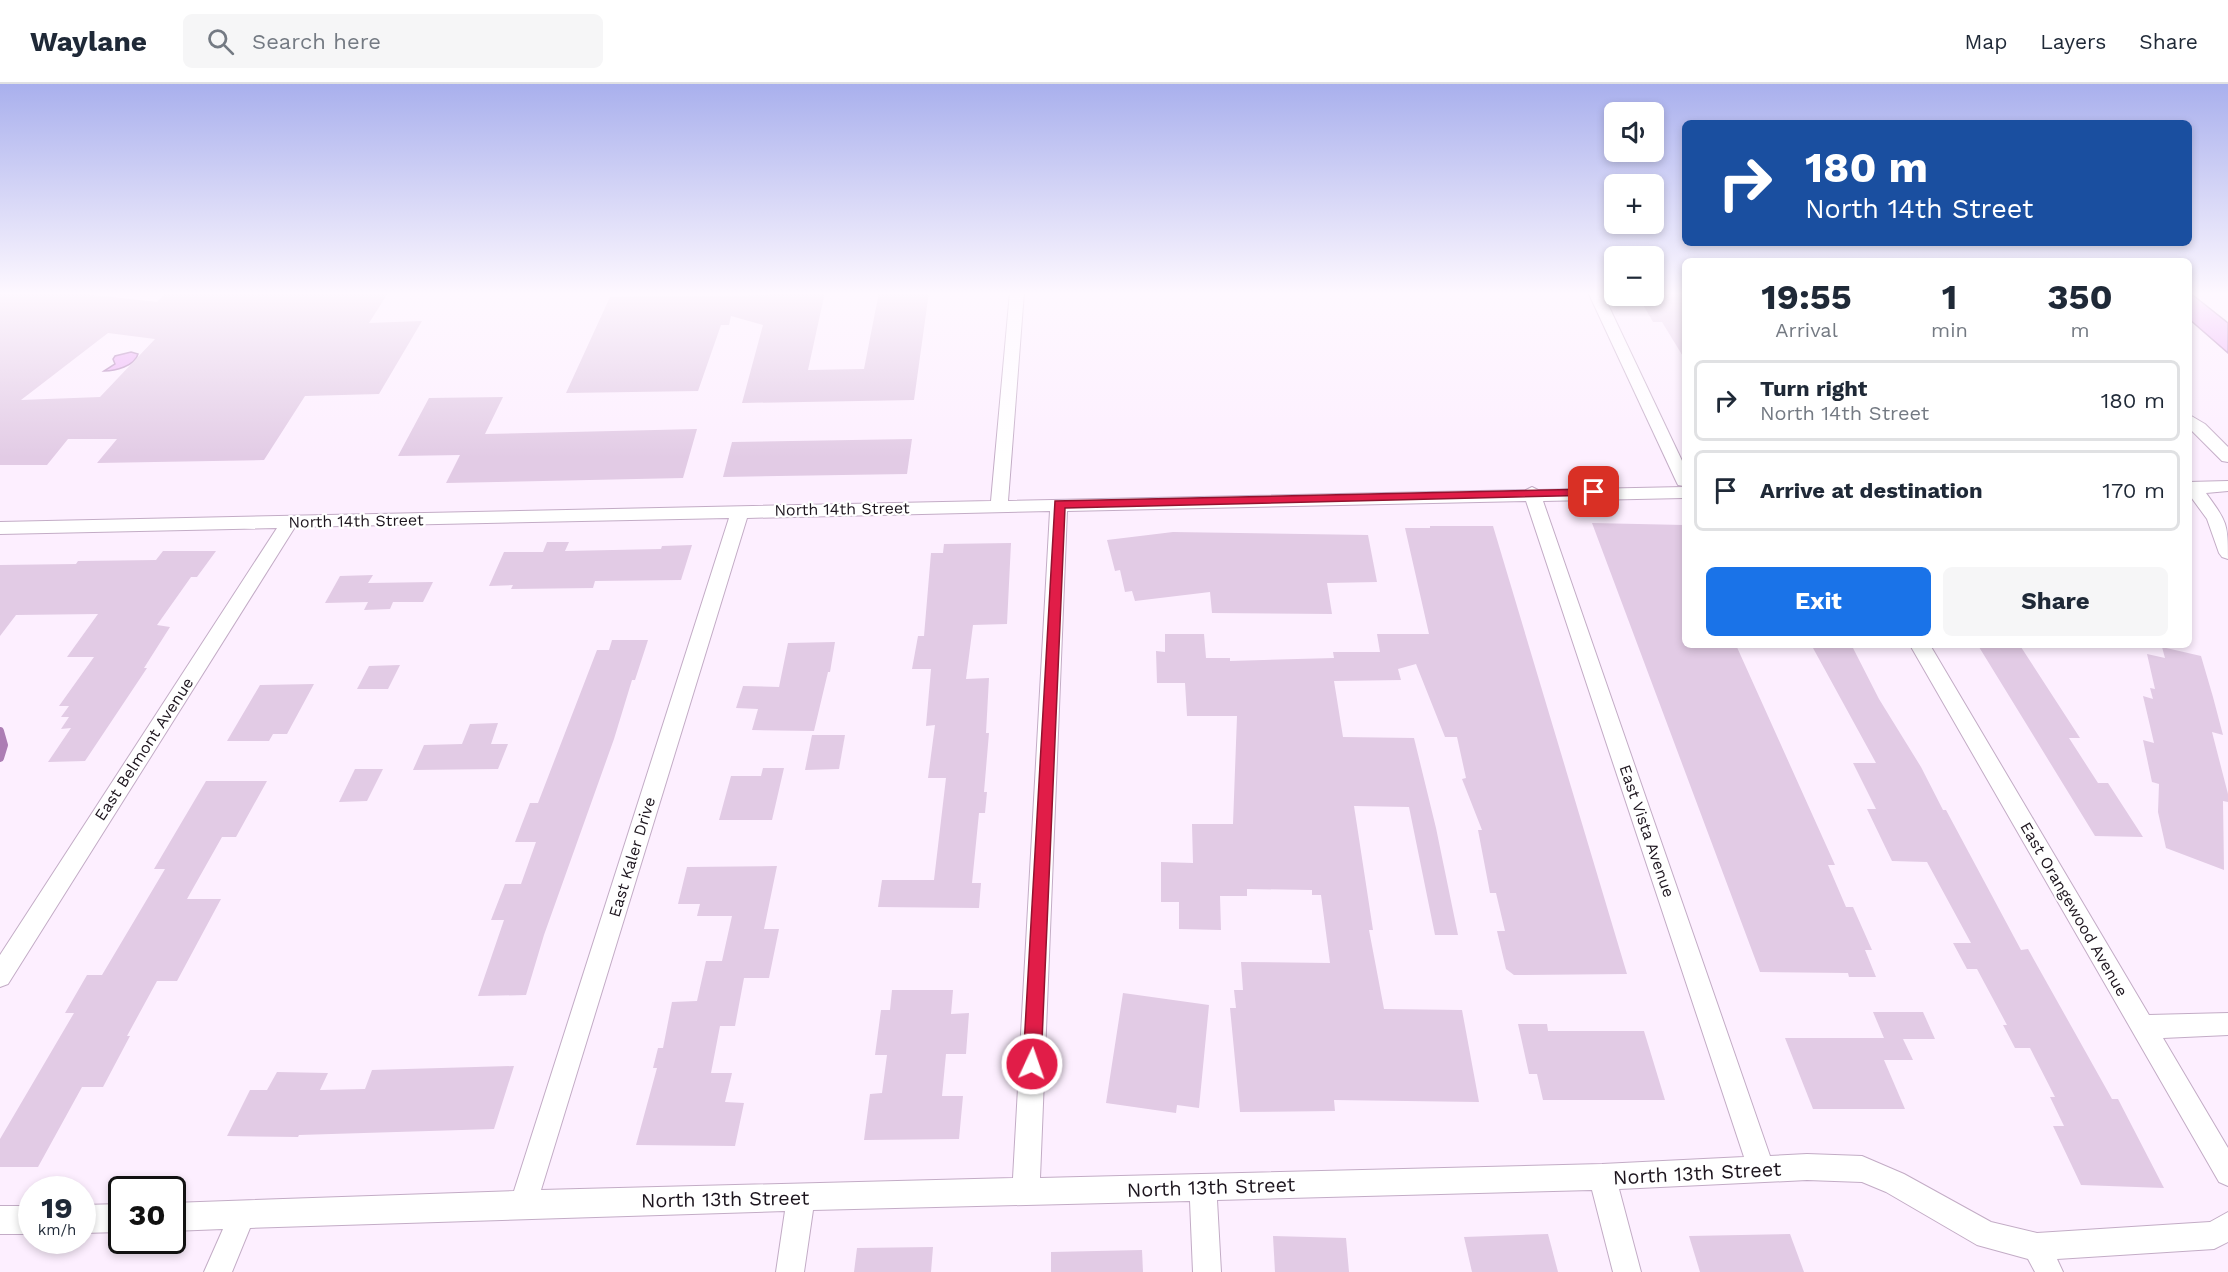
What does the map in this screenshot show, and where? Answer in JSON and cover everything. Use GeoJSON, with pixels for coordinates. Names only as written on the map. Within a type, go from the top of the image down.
{"type":"FeatureCollection","features":[{"type":"Feature","properties":{"kind":"street"},"geometry":{"type":"LineString","coordinates":[[999,505],[1012,347]]}},
{"type":"Feature","properties":{"kind":"street"},"geometry":{"type":"LineString","coordinates":[[1621,347],[1682,477]]}},
{"type":"Feature","properties":{"kind":"street"},"geometry":{"type":"LineString","coordinates":[[2192,422],[2228,457]]}},
{"type":"Feature","properties":{"kind":"street"},"geometry":{"type":"LineString","coordinates":[[2192,488],[2228,486]]}},
{"type":"Feature","properties":{"kind":"street"},"geometry":{"type":"LineString","coordinates":[[2192,489],[2215,518],[2228,553]]}},
{"type":"Feature","properties":{"kind":"street","name":"North 14th Street"},"geometry":{"type":"LineString","coordinates":[[0,528],[1532,493],[1682,492]]}},
{"type":"Feature","properties":{"kind":"street","name":"East Vista Avenue"},"geometry":{"type":"LineString","coordinates":[[1532,493],[1762,1170]]}},
{"type":"Feature","properties":{"kind":"street"},"geometry":{"type":"LineString","coordinates":[[1026,1192],[1059,504]]}},
{"type":"Feature","properties":{"kind":"street","name":"East Kaler Drive"},"geometry":{"type":"LineString","coordinates":[[523,1204],[740,511]]}},
{"type":"Feature","properties":{"kind":"street","name":"East Belmont Avenue"},"geometry":{"type":"LineString","coordinates":[[0,976],[290,522]]}},
{"type":"Feature","properties":{"kind":"street","name":"East Orangewood Avenue"},"geometry":{"type":"LineString","coordinates":[[1922,648],[2228,1173]]}},
{"type":"Feature","properties":{"kind":"street"},"geometry":{"type":"LineString","coordinates":[[2142,1027],[2228,1024]]}},
{"type":"Feature","properties":{"kind":"street","name":"North 13th Street"},"geometry":{"type":"LineString","coordinates":[[186,1216],[523,1204],[1602,1177],[1807,1167],[1862,1169],[1895,1183],[1987,1236],[2037,1247],[2214,1235],[2228,1226]]}},
{"type":"Feature","properties":{"kind":"street"},"geometry":{"type":"LineString","coordinates":[[1602,1177],[1627,1272]]}},
{"type":"Feature","properties":{"kind":"street"},"geometry":{"type":"LineString","coordinates":[[1203,1188],[1207,1272]]}},
{"type":"Feature","properties":{"kind":"street"},"geometry":{"type":"LineString","coordinates":[[790,1272],[801,1197]]}},
{"type":"Feature","properties":{"kind":"street"},"geometry":{"type":"LineString","coordinates":[[218,1272],[243,1215]]}},
{"type":"Feature","properties":{"kind":"street"},"geometry":{"type":"LineString","coordinates":[[0,1220],[18,1220]]}},
{"type":"Feature","properties":{"kind":"street"},"geometry":{"type":"LineString","coordinates":[[2037,1247],[2049,1272]]}},
{"type":"Feature","properties":{"kind":"shaded area"},"geometry":{"type":"Polygon","coordinates":[[[131,352],[138,354],[129,365],[104,371],[115,364],[113,359],[115,356],[131,352]]]}},
{"type":"Feature","properties":{"kind":"building"},"geometry":{"type":"Polygon","coordinates":[[[0,347],[89,347],[21,400],[100,397],[147,347],[406,347],[379,394],[305,396],[264,460],[97,463],[117,439],[68,439],[47,465],[0,465],[0,347]]]}},
{"type":"Feature","properties":{"kind":"building"},"geometry":{"type":"Polygon","coordinates":[[[587,347],[713,347],[698,391],[566,393],[587,347]]]}},
{"type":"Feature","properties":{"kind":"building"},"geometry":{"type":"Polygon","coordinates":[[[757,347],[813,347],[808,370],[864,369],[868,347],[921,347],[914,400],[742,403],[757,347]]]}},
{"type":"Feature","properties":{"kind":"building"},"geometry":{"type":"Polygon","coordinates":[[[503,397],[485,434],[697,429],[683,478],[446,483],[460,455],[398,456],[429,398],[503,397]]]}},
{"type":"Feature","properties":{"kind":"building"},"geometry":{"type":"Polygon","coordinates":[[[912,439],[907,474],[723,477],[732,442],[912,439]]]}},
{"type":"Feature","properties":{"kind":"building"},"geometry":{"type":"Polygon","coordinates":[[[1592,523],[1682,525],[1682,648],[1737,648],[1835,865],[1828,865],[1846,907],[1853,907],[1872,950],[1865,950],[1876,977],[1849,977],[1848,973],[1760,972],[1592,523]]]}},
{"type":"Feature","properties":{"kind":"building"},"geometry":{"type":"Polygon","coordinates":[[[1430,526],[1493,526],[1627,974],[1514,975],[1506,969],[1497,931],[1505,931],[1496,893],[1490,893],[1478,830],[1482,830],[1462,779],[1466,778],[1457,737],[1445,737],[1416,664],[1398,669],[1401,680],[1334,681],[1343,737],[1414,738],[1436,828],[1458,935],[1435,935],[1409,807],[1354,806],[1373,930],[1369,930],[1384,1009],[1462,1010],[1479,1102],[1334,1100],[1335,1111],[1240,1112],[1230,1008],[1236,1008],[1234,990],[1243,990],[1241,962],[1330,963],[1321,895],[1312,895],[1312,890],[1247,889],[1247,896],[1220,896],[1221,930],[1179,929],[1179,902],[1161,902],[1161,862],[1193,863],[1192,824],[1233,824],[1237,716],[1187,716],[1185,683],[1157,683],[1156,651],[1165,652],[1165,634],[1204,634],[1206,658],[1230,658],[1230,661],[1334,658],[1333,652],[1380,652],[1377,634],[1429,634],[1405,528],[1430,528],[1430,526]]]}},
{"type":"Feature","properties":{"kind":"building"},"geometry":{"type":"Polygon","coordinates":[[[1173,532],[1368,535],[1377,582],[1327,583],[1332,614],[1212,613],[1210,592],[1135,601],[1132,591],[1125,592],[1120,570],[1115,571],[1107,540],[1173,532]]]}},
{"type":"Feature","properties":{"kind":"building"},"geometry":{"type":"Polygon","coordinates":[[[547,542],[569,542],[565,551],[661,549],[662,546],[692,545],[681,580],[595,581],[593,588],[511,589],[513,585],[489,586],[504,552],[543,552],[547,542]]]}},
{"type":"Feature","properties":{"kind":"building"},"geometry":{"type":"Polygon","coordinates":[[[1011,543],[1007,624],[973,625],[966,679],[989,678],[986,733],[989,733],[984,792],[987,792],[985,813],[979,813],[972,883],[981,883],[979,908],[878,907],[882,880],[934,880],[946,778],[928,778],[935,725],[926,726],[931,669],[912,669],[918,636],[924,636],[931,553],[943,553],[944,544],[1011,543]]]}},
{"type":"Feature","properties":{"kind":"building"},"geometry":{"type":"Polygon","coordinates":[[[163,551],[216,551],[197,577],[191,577],[157,625],[170,627],[144,668],[147,668],[85,761],[48,762],[71,728],[61,729],[69,717],[61,717],[69,706],[59,706],[94,657],[67,657],[98,614],[16,615],[0,636],[0,565],[156,560],[163,551]]]}},
{"type":"Feature","properties":{"kind":"building"},"geometry":{"type":"Polygon","coordinates":[[[373,575],[368,583],[433,582],[423,602],[393,602],[390,609],[364,610],[368,602],[325,603],[340,576],[373,575]]]}},
{"type":"Feature","properties":{"kind":"building"},"geometry":{"type":"Polygon","coordinates":[[[612,640],[648,640],[544,935],[526,995],[478,996],[504,920],[491,920],[505,884],[521,884],[536,842],[515,842],[530,803],[538,803],[597,650],[609,650],[612,640]]]}},
{"type":"Feature","properties":{"kind":"building"},"geometry":{"type":"Polygon","coordinates":[[[835,642],[830,672],[828,672],[814,731],[752,730],[758,709],[736,708],[743,686],[779,687],[788,643],[835,642]]]}},
{"type":"Feature","properties":{"kind":"building"},"geometry":{"type":"Polygon","coordinates":[[[1813,648],[1853,648],[1879,699],[1921,767],[1943,810],[1946,810],[2021,950],[2028,949],[2112,1099],[2118,1099],[2164,1188],[2081,1185],[2053,1126],[2064,1126],[2050,1097],[2055,1097],[2030,1048],[2015,1048],[2003,1025],[2007,1025],[1977,969],[1967,969],[1953,943],[1971,943],[1927,862],[1892,861],[1867,809],[1876,809],[1853,763],[1876,763],[1813,648]]]}},
{"type":"Feature","properties":{"kind":"building"},"geometry":{"type":"Polygon","coordinates":[[[1980,648],[2022,648],[2080,738],[2069,738],[2098,783],[2108,783],[2143,837],[2095,836],[1980,648]]]}},
{"type":"Feature","properties":{"kind":"building"},"geometry":{"type":"Polygon","coordinates":[[[2162,648],[2201,656],[2213,697],[2223,735],[2212,732],[2228,794],[2228,802],[2223,801],[2224,870],[2166,848],[2158,812],[2159,784],[2152,782],[2143,740],[2154,743],[2143,696],[2153,699],[2150,688],[2155,689],[2147,654],[2165,658],[2162,648]]]}},
{"type":"Feature","properties":{"kind":"building"},"geometry":{"type":"Polygon","coordinates":[[[400,665],[388,689],[357,689],[369,666],[400,665]]]}},
{"type":"Feature","properties":{"kind":"building"},"geometry":{"type":"Polygon","coordinates":[[[314,684],[287,734],[273,734],[269,741],[227,741],[260,685],[314,684]]]}},
{"type":"Feature","properties":{"kind":"building"},"geometry":{"type":"Polygon","coordinates":[[[498,723],[491,744],[508,744],[498,769],[413,770],[424,745],[462,744],[470,724],[498,723]]]}},
{"type":"Feature","properties":{"kind":"building"},"geometry":{"type":"Polygon","coordinates":[[[812,735],[845,735],[839,769],[805,770],[812,735]]]}},
{"type":"Feature","properties":{"kind":"building"},"geometry":{"type":"Polygon","coordinates":[[[763,768],[784,768],[772,820],[719,820],[731,776],[761,776],[763,768]]]}},
{"type":"Feature","properties":{"kind":"building"},"geometry":{"type":"Polygon","coordinates":[[[355,769],[383,769],[367,801],[339,802],[355,769]]]}},
{"type":"Feature","properties":{"kind":"building"},"geometry":{"type":"Polygon","coordinates":[[[206,781],[267,781],[236,837],[222,837],[187,899],[221,899],[177,981],[157,981],[103,1087],[82,1087],[38,1167],[0,1167],[0,1139],[74,1013],[65,1013],[87,975],[102,975],[165,869],[154,869],[206,781]]]}},
{"type":"Feature","properties":{"kind":"building"},"geometry":{"type":"Polygon","coordinates":[[[777,866],[764,929],[779,929],[769,978],[744,978],[735,1026],[720,1026],[711,1073],[732,1073],[725,1102],[744,1103],[735,1146],[636,1145],[657,1068],[653,1068],[658,1048],[663,1048],[672,1002],[697,1001],[706,961],[722,961],[732,916],[697,916],[700,904],[678,904],[687,867],[777,866]]]}},
{"type":"Feature","properties":{"kind":"building"},"geometry":{"type":"Polygon","coordinates":[[[892,990],[953,990],[951,1014],[969,1013],[966,1054],[946,1054],[942,1096],[963,1096],[959,1139],[864,1140],[870,1094],[882,1093],[887,1055],[875,1055],[881,1010],[890,1010],[892,990]]]}},
{"type":"Feature","properties":{"kind":"building"},"geometry":{"type":"Polygon","coordinates":[[[1123,993],[1209,1005],[1199,1108],[1177,1105],[1176,1113],[1106,1103],[1123,993]]]}},
{"type":"Feature","properties":{"kind":"building"},"geometry":{"type":"Polygon","coordinates":[[[1873,1012],[1923,1012],[1935,1039],[1903,1039],[1913,1060],[1884,1060],[1905,1109],[1813,1109],[1785,1038],[1884,1038],[1873,1012]]]}},
{"type":"Feature","properties":{"kind":"building"},"geometry":{"type":"Polygon","coordinates":[[[1518,1024],[1547,1024],[1548,1031],[1644,1031],[1665,1100],[1543,1100],[1537,1074],[1529,1074],[1518,1024]]]}},
{"type":"Feature","properties":{"kind":"building"},"geometry":{"type":"Polygon","coordinates":[[[514,1066],[494,1129],[299,1135],[298,1137],[227,1136],[250,1090],[267,1090],[277,1072],[328,1073],[320,1090],[365,1089],[372,1070],[514,1066]]]}},
{"type":"Feature","properties":{"kind":"building"},"geometry":{"type":"Polygon","coordinates":[[[1548,1234],[1558,1272],[1472,1272],[1464,1237],[1548,1234]]]}},
{"type":"Feature","properties":{"kind":"building"},"geometry":{"type":"Polygon","coordinates":[[[1790,1234],[1804,1272],[1700,1272],[1689,1236],[1790,1234]]]}},
{"type":"Feature","properties":{"kind":"building"},"geometry":{"type":"Polygon","coordinates":[[[1273,1236],[1346,1238],[1349,1272],[1275,1272],[1273,1236]]]}},
{"type":"Feature","properties":{"kind":"building"},"geometry":{"type":"Polygon","coordinates":[[[933,1247],[931,1272],[854,1272],[857,1248],[933,1247]]]}},
{"type":"Feature","properties":{"kind":"building"},"geometry":{"type":"Polygon","coordinates":[[[1142,1250],[1143,1272],[1051,1272],[1051,1252],[1142,1250]]]}},
{"type":"Feature","properties":{"kind":"waterway"},"geometry":{"type":"LineString","coordinates":[[0,731],[4,745],[0,758]]}},
{"type":"Feature","properties":{"kind":"route"},"geometry":{"type":"LineString","coordinates":[[1032,1064],[1059,504],[1594,492]]}}]}
